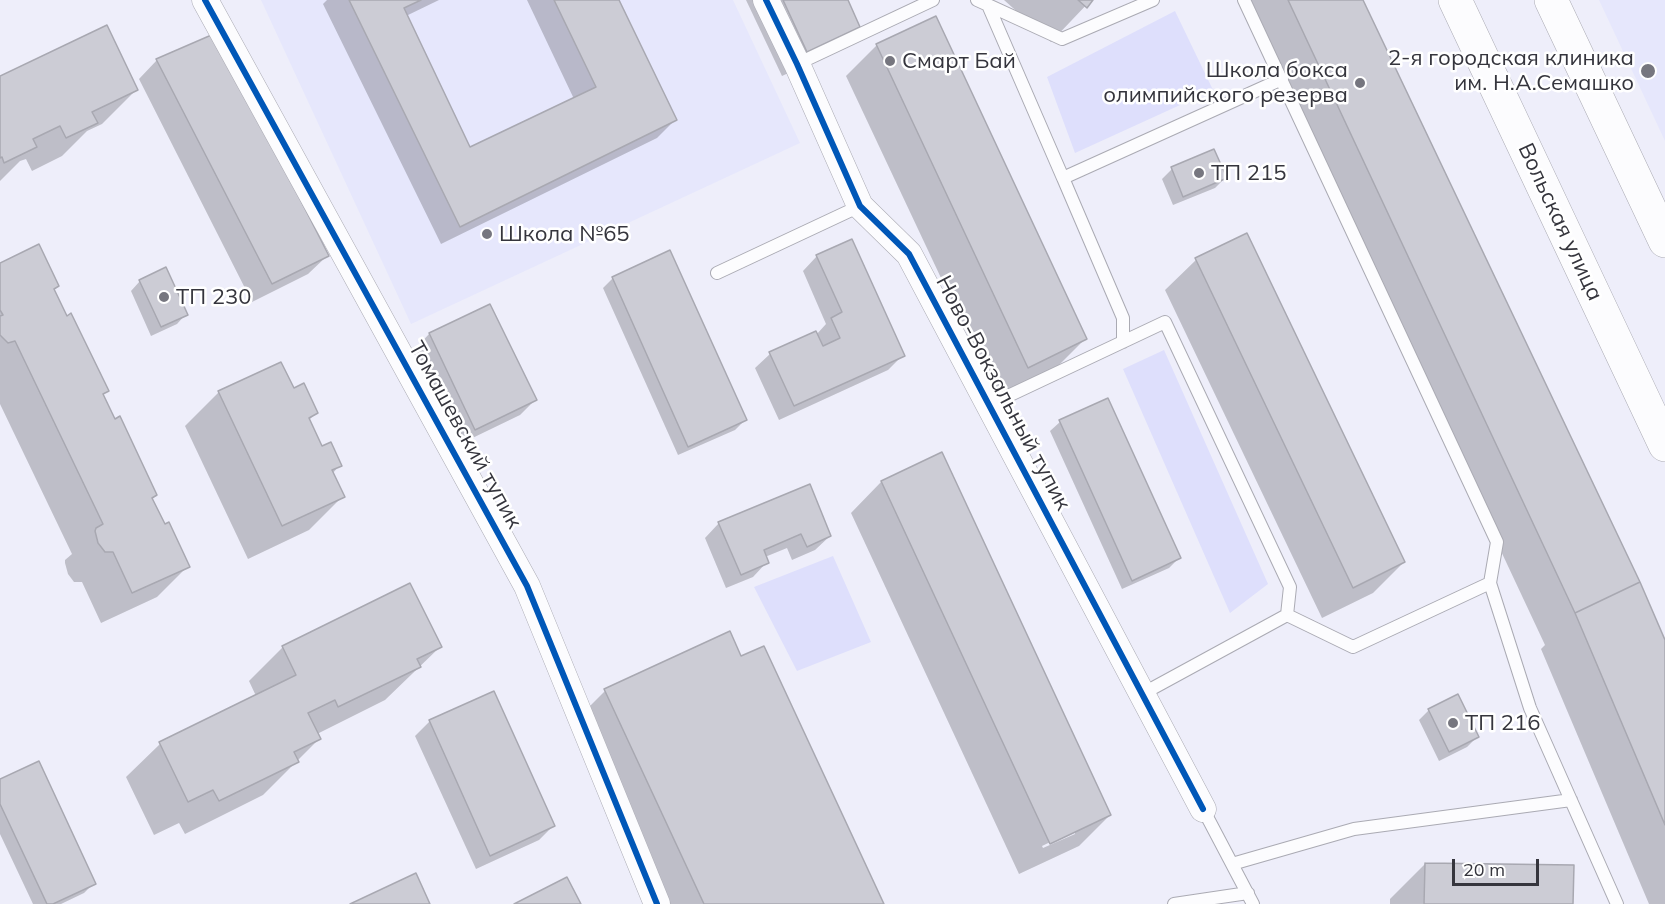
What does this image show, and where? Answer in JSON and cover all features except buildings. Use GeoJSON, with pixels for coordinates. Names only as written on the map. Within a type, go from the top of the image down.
{"type":"FeatureCollection","features":[{"type":"Feature","properties":{"kind":"main road","name":"Вольская улица"},"geometry":{"type":"LineString","coordinates":[[1455,0],[1665,445]]}},
{"type":"Feature","properties":{"kind":"main road"},"geometry":{"type":"LineString","coordinates":[[1551,0],[1665,241]]}},
{"type":"Feature","properties":{"kind":"street","name":"Томашевский тупик"},"geometry":{"type":"LineString","coordinates":[[205,0],[527,586],[657,904]]}},
{"type":"Feature","properties":{"kind":"street","name":"Ново-Вокзальный тупик"},"geometry":{"type":"LineString","coordinates":[[766,0],[860,206],[909,254],[1203,809]]}},
{"type":"Feature","properties":{"kind":"lane"},"geometry":{"type":"LineString","coordinates":[[797,64],[933,0]]}},
{"type":"Feature","properties":{"kind":"lane"},"geometry":{"type":"LineString","coordinates":[[982,2],[1062,39],[1153,0]]}},
{"type":"Feature","properties":{"kind":"lane"},"geometry":{"type":"LineString","coordinates":[[1244,0],[1497,542],[1490,583],[1530,708],[1617,904]]}},
{"type":"Feature","properties":{"kind":"lane"},"geometry":{"type":"LineString","coordinates":[[982,2],[1063,178],[1123,318],[1123,342]]}},
{"type":"Feature","properties":{"kind":"lane"},"geometry":{"type":"LineString","coordinates":[[1063,178],[1282,79]]}},
{"type":"Feature","properties":{"kind":"lane"},"geometry":{"type":"LineString","coordinates":[[717,273],[860,206]]}},
{"type":"Feature","properties":{"kind":"lane"},"geometry":{"type":"LineString","coordinates":[[989,405],[1166,322],[1290,587],[1287,615]]}},
{"type":"Feature","properties":{"kind":"lane"},"geometry":{"type":"LineString","coordinates":[[1287,615],[1353,647],[1490,583]]}},
{"type":"Feature","properties":{"kind":"lane"},"geometry":{"type":"LineString","coordinates":[[1142,694],[1287,615]]}},
{"type":"Feature","properties":{"kind":"lane"},"geometry":{"type":"LineString","coordinates":[[1232,864],[1354,829],[1571,800]]}},
{"type":"Feature","properties":{"kind":"lane"},"geometry":{"type":"LineString","coordinates":[[1174,904],[1251,899],[1203,809]]}},
{"type":"Feature","properties":{"kind":"shaded area","name":"Школа №65"},"geometry":{"type":"Polygon","coordinates":[[[261,0],[733,0],[800,143],[411,324],[261,0]]]}},
{"type":"Feature","properties":{"kind":"shaded area","name":"2-я городская клиника им. Н.А.Семашко"},"geometry":{"type":"Polygon","coordinates":[[[1599,0],[1665,0],[1665,141],[1599,0]]]}},
{"type":"Feature","properties":{"kind":"shaded area"},"geometry":{"type":"Polygon","coordinates":[[[1175,11],[1213,90],[1075,153],[1047,77],[1175,11]]]}},
{"type":"Feature","properties":{"kind":"shaded area"},"geometry":{"type":"Polygon","coordinates":[[[1164,350],[1268,584],[1230,613],[1123,369],[1164,350]]]}},
{"type":"Feature","properties":{"kind":"shaded area"},"geometry":{"type":"Polygon","coordinates":[[[833,556],[871,642],[797,671],[754,587],[833,556]]]}},
{"type":"Feature","properties":{"kind":"cycle path"},"geometry":{"type":"LineString","coordinates":[[205,0],[527,586],[657,904]]}},
{"type":"Feature","properties":{"kind":"cycle path"},"geometry":{"type":"LineString","coordinates":[[766,0],[860,206],[909,254],[1203,809]]}},
{"type":"Feature","properties":{"kind":"place","name":"Смарт Бай"},"geometry":{"type":"Point","coordinates":[890,61]}},
{"type":"Feature","properties":{"kind":"place","name":"2-я городская клиника им. Н.А.Семашко"},"geometry":{"type":"Point","coordinates":[1648,71]}},
{"type":"Feature","properties":{"kind":"place","name":"Школа бокса олимпийского резерва"},"geometry":{"type":"Point","coordinates":[1360,83]}},
{"type":"Feature","properties":{"kind":"place","name":"ТП 215"},"geometry":{"type":"Point","coordinates":[1199,173]}},
{"type":"Feature","properties":{"kind":"place","name":"Школа №65"},"geometry":{"type":"Point","coordinates":[487,234]}},
{"type":"Feature","properties":{"kind":"place","name":"ТП 230"},"geometry":{"type":"Point","coordinates":[164,297]}},
{"type":"Feature","properties":{"kind":"place","name":"ТП 216"},"geometry":{"type":"Point","coordinates":[1453,723]}}]}
